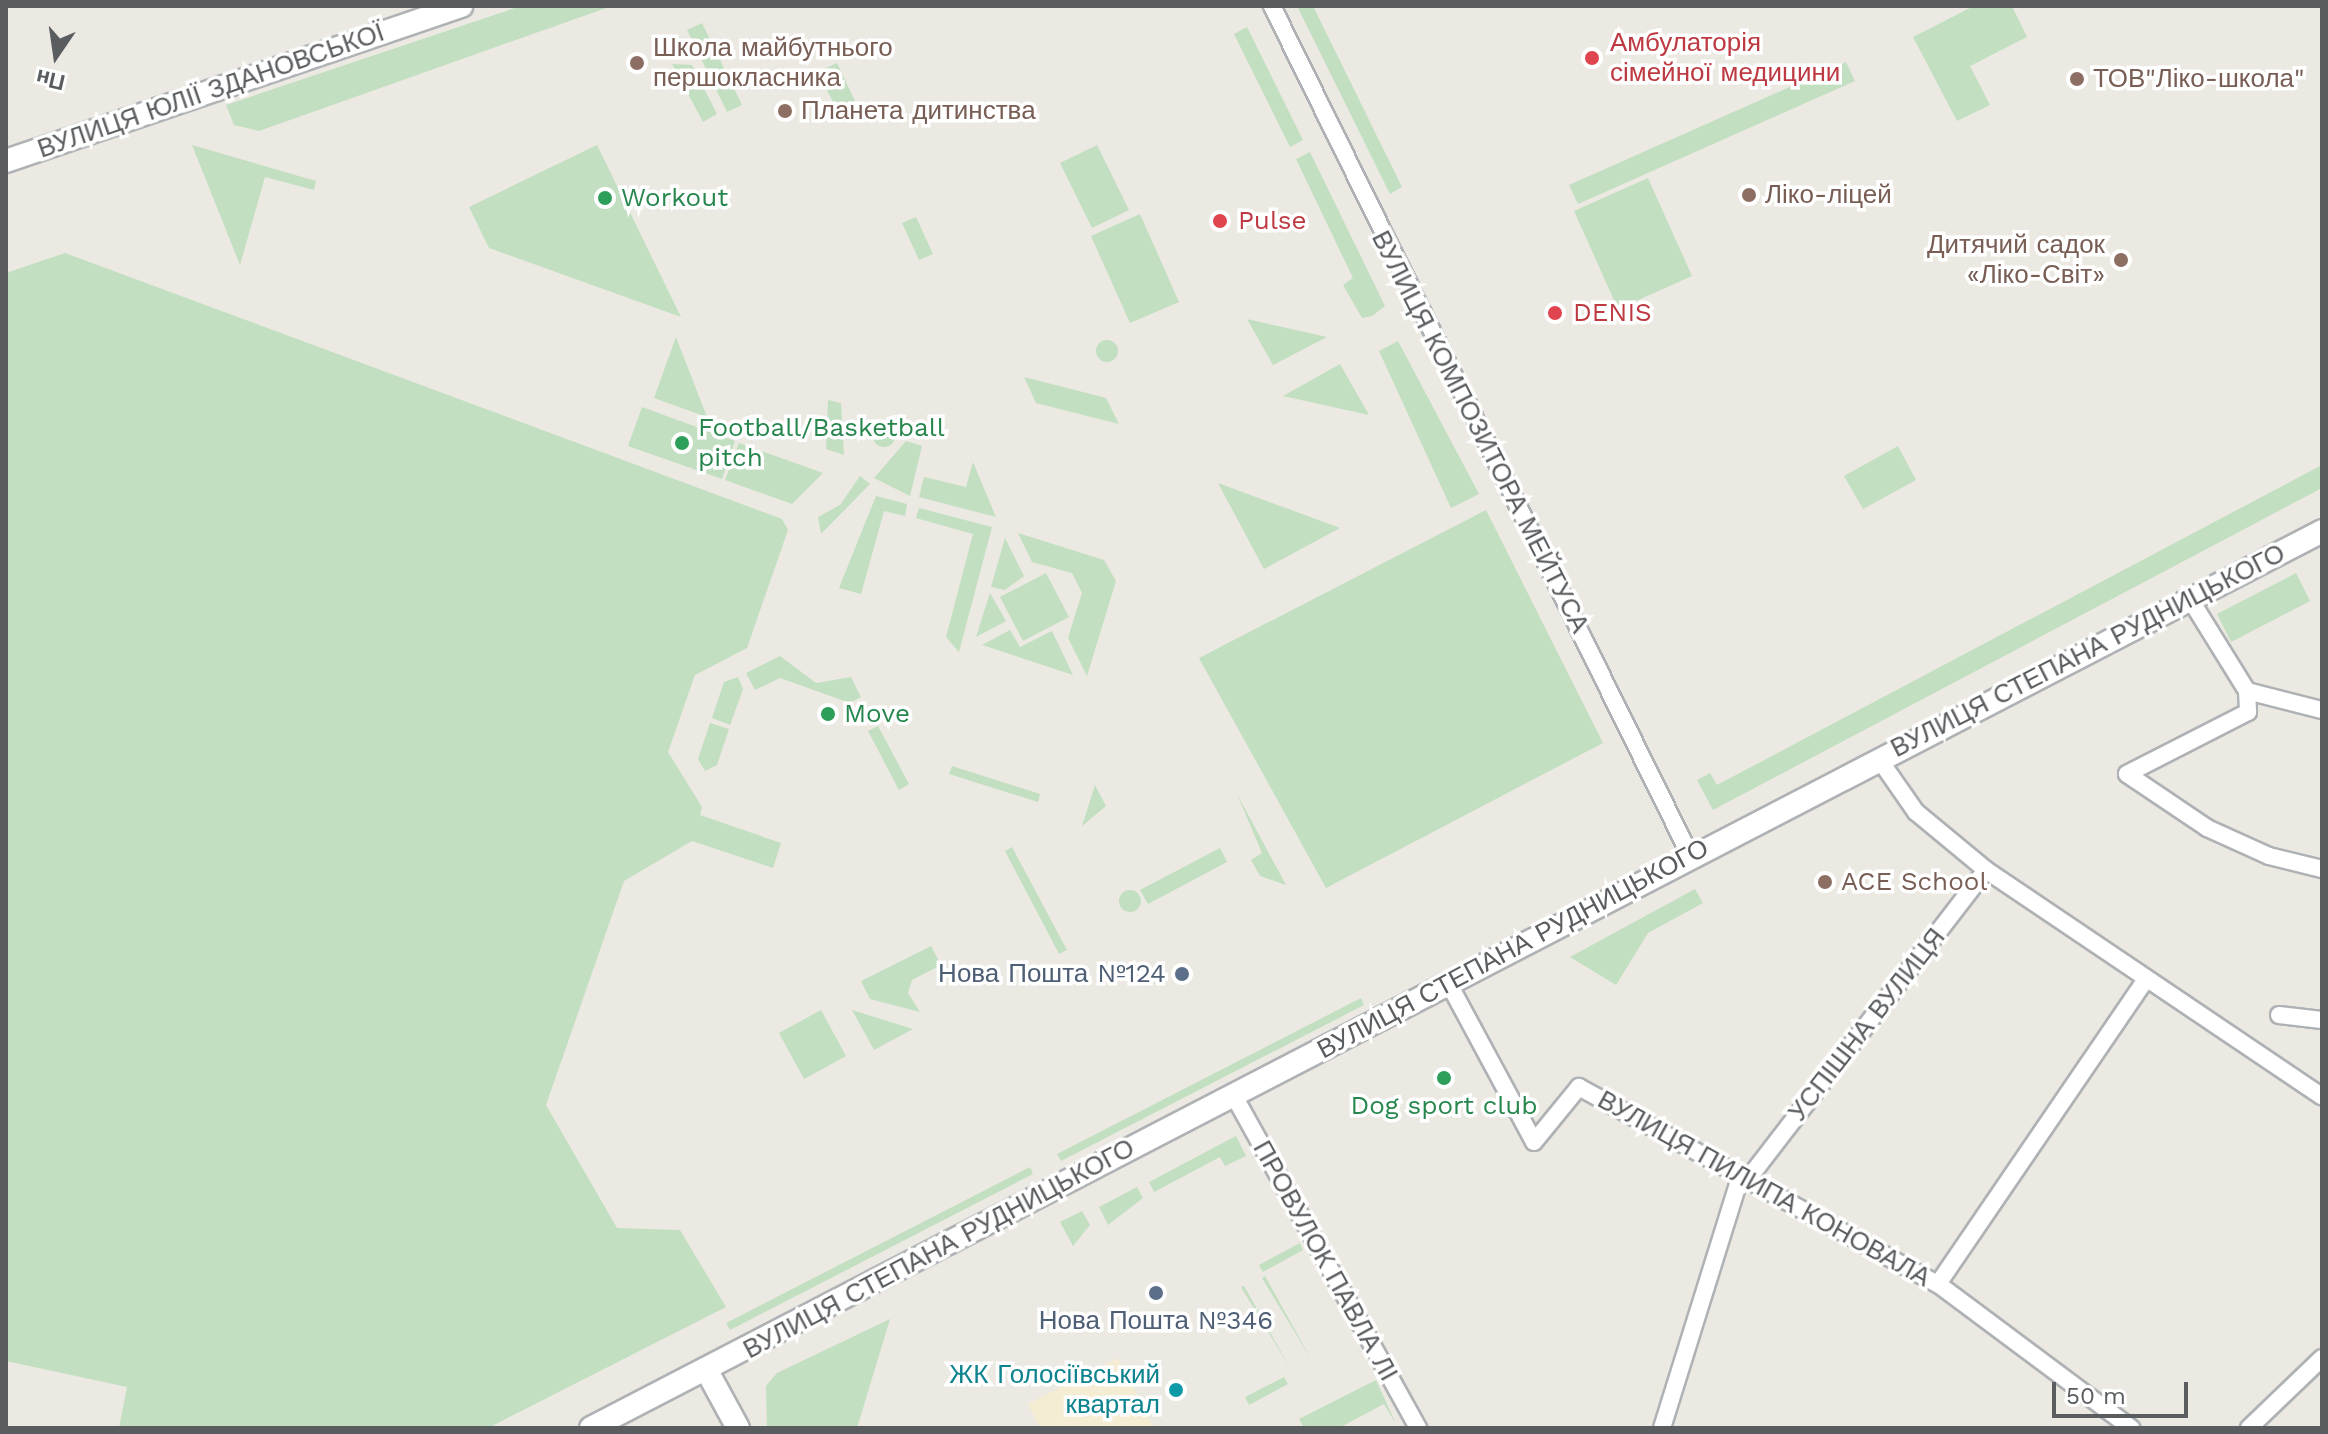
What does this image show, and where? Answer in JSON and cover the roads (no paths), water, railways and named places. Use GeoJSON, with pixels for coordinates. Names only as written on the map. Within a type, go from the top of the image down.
{"type":"FeatureCollection","features":[{"type":"Feature","properties":{"kind":"main road","name":"ВУЛИЦЯ ЮЛІЇ ЗДАНОВСЬКОЇ"},"geometry":{"type":"LineString","coordinates":[[6,161],[461,6]]}},
{"type":"Feature","properties":{"kind":"main road","name":"ВУЛИЦЯ СТЕПАНА РУДНИЦЬКОГО"},"geometry":{"type":"LineString","coordinates":[[591,1428],[707,1371],[1233,1094],[2322,531]]}},
{"type":"Feature","properties":{"kind":"main road"},"geometry":{"type":"LineString","coordinates":[[707,1371],[738,1428]]}},
{"type":"Feature","properties":{"kind":"street","name":"ВУЛИЦЯ КОМПОЗИТОРА МЕЙТУСА"},"geometry":{"type":"LineString","coordinates":[[1272,6],[1691,857]]}},
{"type":"Feature","properties":{"kind":"street"},"geometry":{"type":"LineString","coordinates":[[2190,599],[2247,691],[2248,712],[2127,774],[2207,828],[2269,856],[2322,869]]}},
{"type":"Feature","properties":{"kind":"street"},"geometry":{"type":"LineString","coordinates":[[2247,691],[2322,710]]}},
{"type":"Feature","properties":{"kind":"street"},"geometry":{"type":"LineString","coordinates":[[1879,759],[1916,812],[1986,870],[2322,1097]]}},
{"type":"Feature","properties":{"kind":"street","name":"УСПІШНА ВУЛИЦЯ"},"geometry":{"type":"LineString","coordinates":[[1662,1428],[1711,1251],[1744,1177],[1986,870]]}},
{"type":"Feature","properties":{"kind":"street"},"geometry":{"type":"LineString","coordinates":[[1938,1284],[2145,980]]}},
{"type":"Feature","properties":{"kind":"street","name":"ВУЛИЦЯ ПИЛИПА КОНОВАЛА"},"geometry":{"type":"LineString","coordinates":[[1449,984],[1534,1142],[1579,1087],[1938,1284],[2131,1428]]}},
{"type":"Feature","properties":{"kind":"street"},"geometry":{"type":"LineString","coordinates":[[2279,1015],[2322,1020]]}},
{"type":"Feature","properties":{"kind":"street","name":"ПРОВУЛОК ПАВЛА ЛІ"},"geometry":{"type":"LineString","coordinates":[[1233,1094],[1418,1428]]}},
{"type":"Feature","properties":{"kind":"street"},"geometry":{"type":"LineString","coordinates":[[2249,1428],[2322,1358]]}},
{"type":"Feature","properties":{"kind":"place","name":"Амбулаторія сімейної медицини"},"geometry":{"type":"Point","coordinates":[1592,58]}},
{"type":"Feature","properties":{"kind":"place","name":"Школа майбутнього першокласника"},"geometry":{"type":"Point","coordinates":[637,63]}},
{"type":"Feature","properties":{"kind":"place","name":"ТОВ\"Ліко-школа\""},"geometry":{"type":"Point","coordinates":[2077,79]}},
{"type":"Feature","properties":{"kind":"place","name":"Планета дитинства"},"geometry":{"type":"Point","coordinates":[785,111]}},
{"type":"Feature","properties":{"kind":"place","name":"Ліко-ліцей"},"geometry":{"type":"Point","coordinates":[1749,195]}},
{"type":"Feature","properties":{"kind":"place","name":"Workout"},"geometry":{"type":"Point","coordinates":[605,198]}},
{"type":"Feature","properties":{"kind":"place","name":"Pulse"},"geometry":{"type":"Point","coordinates":[1220,221]}},
{"type":"Feature","properties":{"kind":"place","name":"Дитячий садок «Ліко-Світ»"},"geometry":{"type":"Point","coordinates":[2121,260]}},
{"type":"Feature","properties":{"kind":"place","name":"DENIS"},"geometry":{"type":"Point","coordinates":[1555,313]}},
{"type":"Feature","properties":{"kind":"place","name":"Football/Basketball pitch"},"geometry":{"type":"Point","coordinates":[682,443]}},
{"type":"Feature","properties":{"kind":"place","name":"Move"},"geometry":{"type":"Point","coordinates":[828,714]}},
{"type":"Feature","properties":{"kind":"place","name":"ACE School"},"geometry":{"type":"Point","coordinates":[1825,882]}},
{"type":"Feature","properties":{"kind":"place","name":"Нова Пошта №124"},"geometry":{"type":"Point","coordinates":[1182,974]}},
{"type":"Feature","properties":{"kind":"place","name":"Dog sport club"},"geometry":{"type":"Point","coordinates":[1444,1078]}},
{"type":"Feature","properties":{"kind":"place","name":"Нова Пошта №346"},"geometry":{"type":"Point","coordinates":[1156,1293]}},
{"type":"Feature","properties":{"kind":"place","name":"ЖК Голосіївський квартал"},"geometry":{"type":"Point","coordinates":[1176,1390]}}]}
